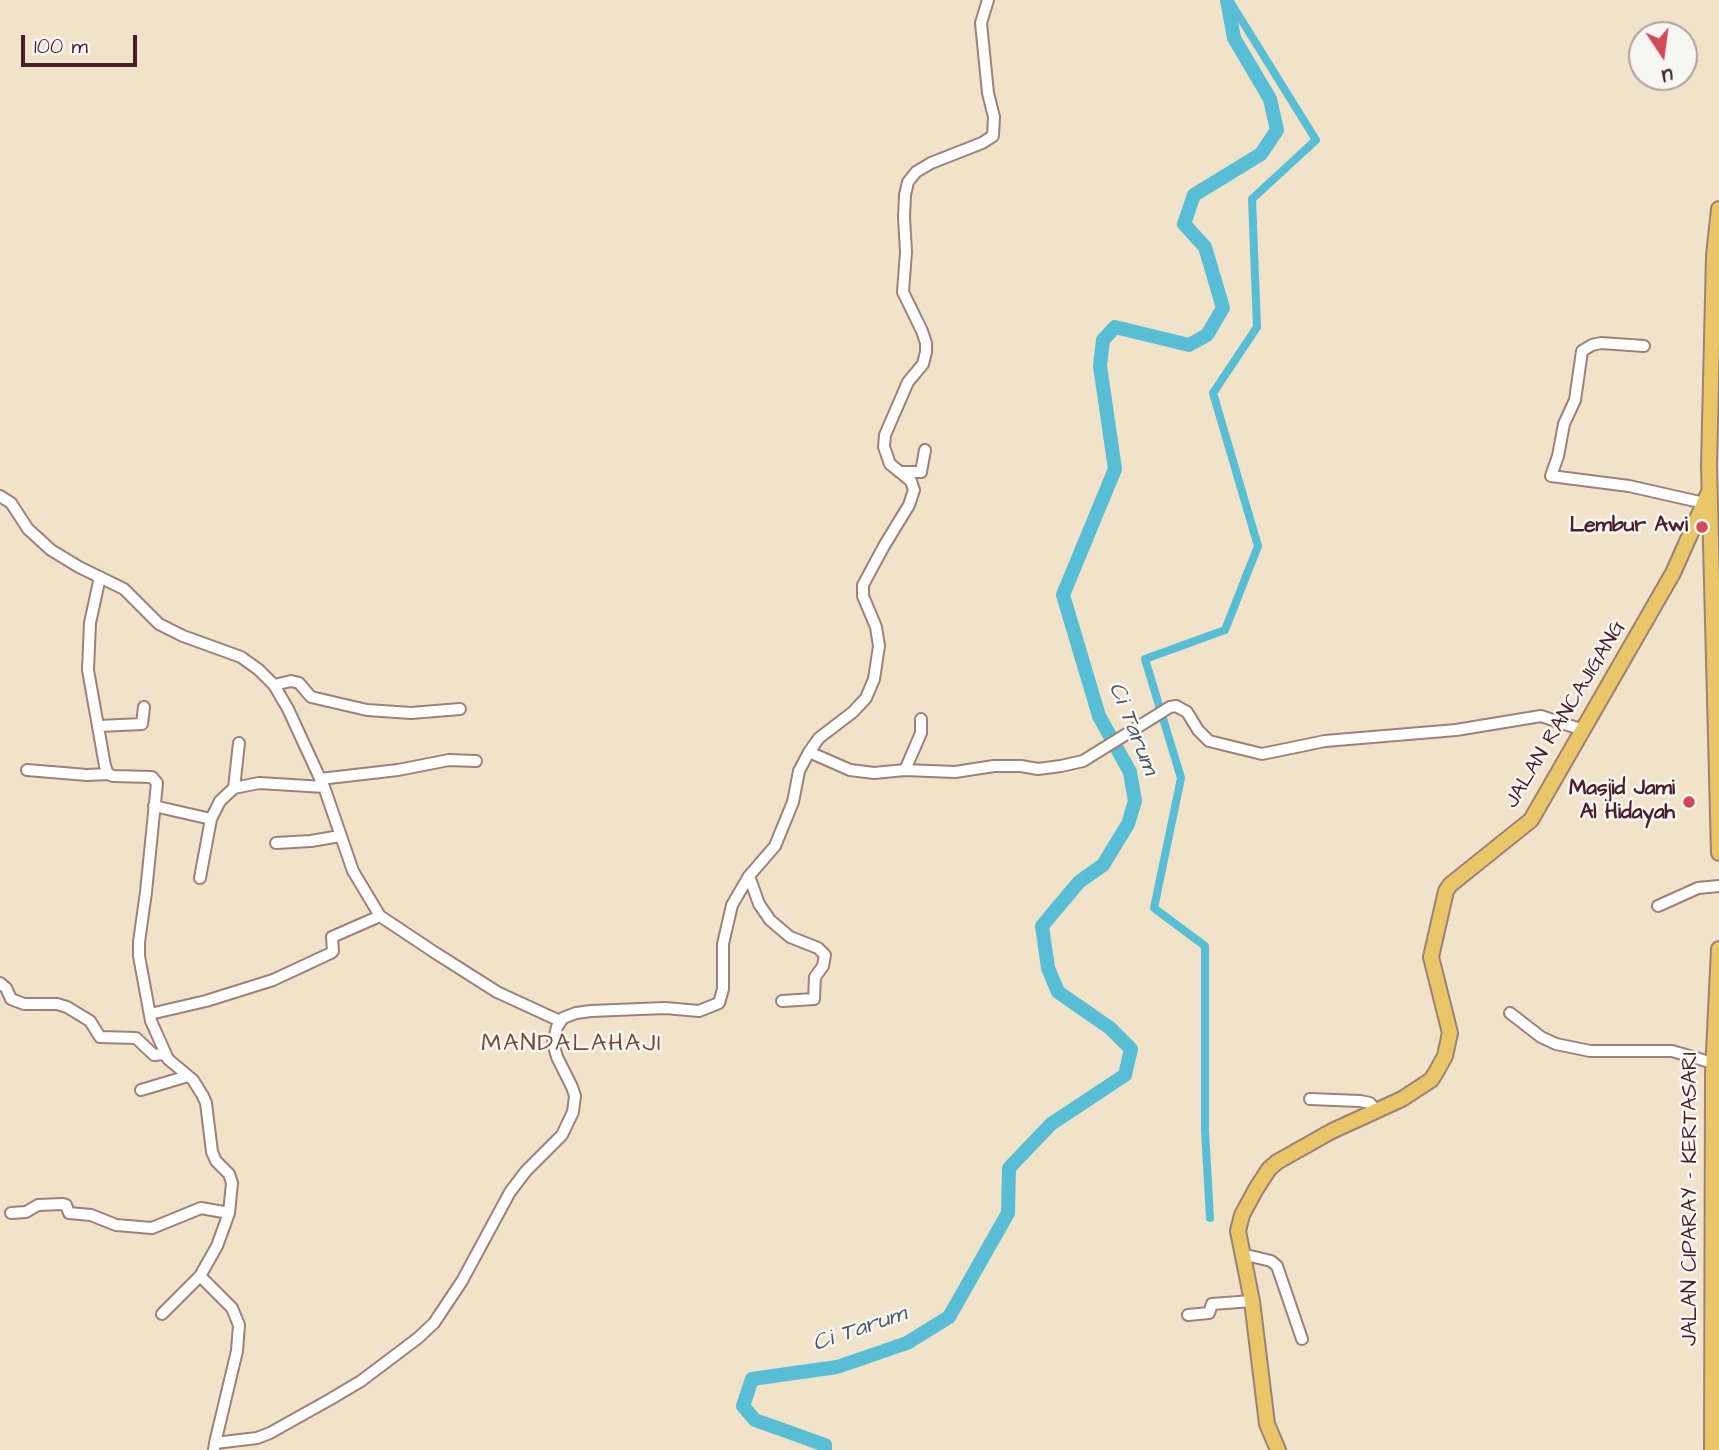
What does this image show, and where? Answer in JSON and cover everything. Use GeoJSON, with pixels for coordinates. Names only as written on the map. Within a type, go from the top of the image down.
{"type":"FeatureCollection","features":[{"type":"Feature","properties":{"kind":"main road"},"geometry":{"type":"LineString","coordinates":[[1719,209],[1714,256],[1707,497],[1717,708],[1719,853]]}},
{"type":"Feature","properties":{"kind":"main road","name":"JALAN RANCAJIGANG"},"geometry":{"type":"LineString","coordinates":[[1278,1450],[1267,1424],[1252,1301],[1238,1231],[1239,1222],[1269,1169],[1288,1154],[1408,1096],[1431,1080],[1445,1056],[1448,1045],[1448,1019],[1431,957],[1446,891],[1531,820],[1673,573],[1707,497]]}},
{"type":"Feature","properties":{"kind":"main road","name":"JALAN CIPARAY - KERTASARI"},"geometry":{"type":"LineString","coordinates":[[1712,1450],[1716,1417],[1713,1062],[1719,949]]}},
{"type":"Feature","properties":{"kind":"street"},"geometry":{"type":"LineString","coordinates":[[200,1276],[232,1308],[239,1325],[237,1351],[215,1446],[257,1437],[280,1428],[361,1381],[434,1323],[462,1281],[510,1192],[526,1171],[562,1135],[573,1112],[575,1096],[553,1043],[560,1021],[568,1015],[583,1012],[665,1008],[699,1010],[719,1003],[723,995],[722,960],[727,921],[736,895],[775,846],[793,802],[799,771],[809,752],[819,738],[853,712],[866,698],[874,679],[879,646],[876,627],[863,596],[863,585],[909,505],[914,490],[911,481],[890,464],[886,455],[886,435],[908,382],[923,364],[926,343],[903,292],[906,252],[905,195],[908,182],[916,172],[993,136],[994,117],[988,93],[981,23],[988,0]]}},
{"type":"Feature","properties":{"kind":"street"},"geometry":{"type":"LineString","coordinates":[[1644,346],[1601,343],[1582,351],[1575,400],[1564,424],[1551,476],[1707,497]]}},
{"type":"Feature","properties":{"kind":"street"},"geometry":{"type":"LineString","coordinates":[[901,472],[921,472],[925,450]]}},
{"type":"Feature","properties":{"kind":"street"},"geometry":{"type":"LineString","coordinates":[[0,496],[11,503],[28,529],[51,550],[132,594],[159,624],[248,661],[274,685],[322,783],[353,871],[380,915],[497,992],[560,1021]]}},
{"type":"Feature","properties":{"kind":"street"},"geometry":{"type":"LineString","coordinates":[[100,577],[90,623],[88,670],[108,774]]}},
{"type":"Feature","properties":{"kind":"street"},"geometry":{"type":"LineString","coordinates":[[274,685],[291,681],[299,683],[312,697],[367,710],[411,713],[460,709]]}},
{"type":"Feature","properties":{"kind":"street"},"geometry":{"type":"LineString","coordinates":[[809,752],[850,770],[874,774],[905,770],[955,772],[994,766],[1038,769],[1074,764],[1122,738],[1166,709],[1176,706],[1188,712],[1198,730],[1209,741],[1262,754],[1325,741],[1456,730],[1541,716],[1583,730]]}},
{"type":"Feature","properties":{"kind":"street"},"geometry":{"type":"LineString","coordinates":[[99,726],[142,724],[144,707]]}},
{"type":"Feature","properties":{"kind":"street"},"geometry":{"type":"LineString","coordinates":[[905,770],[921,733],[921,719]]}},
{"type":"Feature","properties":{"kind":"street"},"geometry":{"type":"LineString","coordinates":[[234,788],[239,743]]}},
{"type":"Feature","properties":{"kind":"street"},"geometry":{"type":"LineString","coordinates":[[200,878],[211,819],[220,801],[234,788],[259,783],[322,783],[449,760],[476,761]]}},
{"type":"Feature","properties":{"kind":"street"},"geometry":{"type":"LineString","coordinates":[[27,771],[155,778],[157,788],[139,942],[150,1014],[165,1054],[171,1063],[193,1080],[206,1103],[214,1157],[230,1178],[232,1186],[229,1213],[218,1246],[200,1276],[162,1314]]}},
{"type":"Feature","properties":{"kind":"street"},"geometry":{"type":"LineString","coordinates":[[154,806],[211,819]]}},
{"type":"Feature","properties":{"kind":"street"},"geometry":{"type":"LineString","coordinates":[[276,843],[340,836]]}},
{"type":"Feature","properties":{"kind":"street"},"geometry":{"type":"LineString","coordinates":[[749,876],[758,904],[770,920],[790,937],[818,948],[824,955],[823,966],[815,977],[814,999],[782,1001]]}},
{"type":"Feature","properties":{"kind":"street"},"geometry":{"type":"LineString","coordinates":[[1658,906],[1698,888],[1719,886]]}},
{"type":"Feature","properties":{"kind":"street"},"geometry":{"type":"LineString","coordinates":[[150,1014],[206,1001],[273,980],[331,953],[332,937],[380,915]]}},
{"type":"Feature","properties":{"kind":"street"},"geometry":{"type":"LineString","coordinates":[[0,983],[6,988],[11,999],[24,1004],[57,1004],[67,1007],[90,1021],[100,1037],[136,1038],[153,1055],[165,1054]]}},
{"type":"Feature","properties":{"kind":"street"},"geometry":{"type":"LineString","coordinates":[[1510,1013],[1541,1037],[1556,1044],[1590,1051],[1672,1051],[1713,1062]]}},
{"type":"Feature","properties":{"kind":"street"},"geometry":{"type":"LineString","coordinates":[[141,1090],[188,1076]]}},
{"type":"Feature","properties":{"kind":"street"},"geometry":{"type":"LineString","coordinates":[[1310,1099],[1332,1102],[1360,1101],[1370,1103],[1377,1112]]}},
{"type":"Feature","properties":{"kind":"street"},"geometry":{"type":"LineString","coordinates":[[11,1213],[26,1212],[38,1205],[64,1204],[69,1213],[91,1215],[116,1225],[152,1228],[196,1209],[209,1208],[229,1213]]}},
{"type":"Feature","properties":{"kind":"street"},"geometry":{"type":"LineString","coordinates":[[1242,1254],[1271,1261],[1277,1266],[1302,1339]]}},
{"type":"Feature","properties":{"kind":"street"},"geometry":{"type":"LineString","coordinates":[[1188,1315],[1209,1313],[1212,1304],[1252,1301]]}},
{"type":"Feature","properties":{"kind":"waterway","name":"Ci Tarum"},"geometry":{"type":"LineString","coordinates":[[825,1450],[825,1445],[755,1420],[743,1406],[752,1379],[837,1367],[907,1343],[949,1317],[1008,1213],[1009,1168],[1051,1124],[1125,1075],[1131,1049],[1110,1028],[1058,992],[1048,968],[1042,926],[1079,882],[1103,865],[1128,824],[1135,801],[1130,772],[1099,716],[1063,595],[1115,469],[1100,366],[1103,340],[1115,327],[1189,345],[1207,335],[1223,308],[1205,247],[1184,224],[1194,195],[1261,154],[1277,130],[1270,99],[1234,38],[1227,0]]}},
{"type":"Feature","properties":{"kind":"waterway"},"geometry":{"type":"LineString","coordinates":[[1210,1218],[1205,1130],[1205,946],[1154,908],[1181,778],[1145,659],[1225,630],[1258,546],[1213,393],[1257,327],[1252,199],[1316,140],[1229,0]]}},
{"type":"Feature","properties":{"kind":"place","name":"Lembur Awi"},"geometry":{"type":"Point","coordinates":[1702,527]}},
{"type":"Feature","properties":{"kind":"place","name":"Masjid Jami Al Hidayah"},"geometry":{"type":"Point","coordinates":[1689,802]}},
{"type":"Feature","properties":{"kind":"district","name":"MANDALAHAJI"},"geometry":{"type":"Point","coordinates":[572,1045]}}]}
